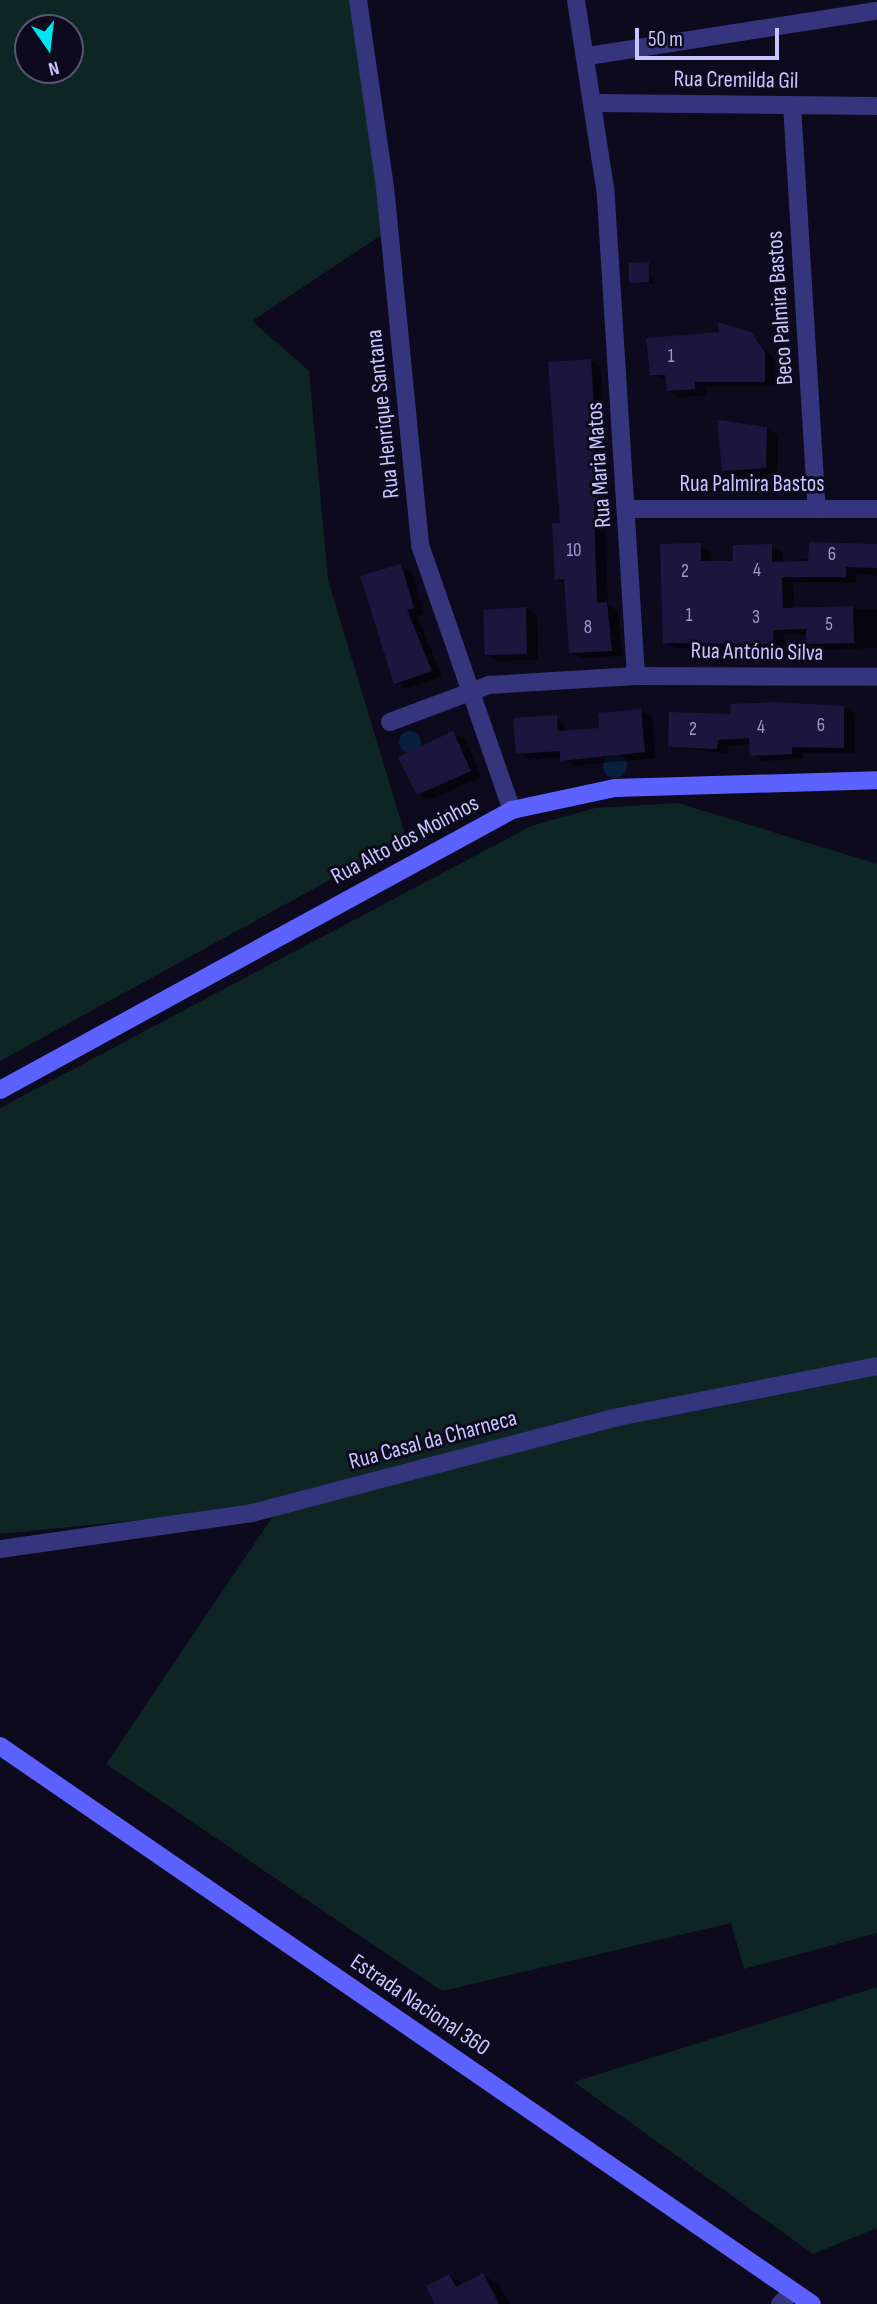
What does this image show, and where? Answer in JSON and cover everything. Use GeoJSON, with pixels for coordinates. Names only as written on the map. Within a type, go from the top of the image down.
{"type":"FeatureCollection","features":[{"type":"Feature","properties":{"kind":"main road","name":"Rua Alto dos Moinhos"},"geometry":{"type":"LineString","coordinates":[[0,1090],[512,810],[615,788],[877,780]]}},
{"type":"Feature","properties":{"kind":"main road","name":"Estrada Nacional 360"},"geometry":{"type":"LineString","coordinates":[[0,1746],[812,2304]]}},
{"type":"Feature","properties":{"kind":"street","name":"Rua Henrique Santana"},"geometry":{"type":"LineString","coordinates":[[358,0],[385,187],[420,545],[512,810]]}},
{"type":"Feature","properties":{"kind":"street","name":"Rua Maria Matos"},"geometry":{"type":"LineString","coordinates":[[576,0],[595,103],[627,509],[636,676]]}},
{"type":"Feature","properties":{"kind":"street","name":"Rua Cremilda Gil"},"geometry":{"type":"LineString","coordinates":[[588,56],[877,11]]}},
{"type":"Feature","properties":{"kind":"street","name":"Rua Cremilda Gil"},"geometry":{"type":"LineString","coordinates":[[595,103],[877,106]]}},
{"type":"Feature","properties":{"kind":"street","name":"Beco Palmira Bastos"},"geometry":{"type":"LineString","coordinates":[[792,105],[817,509]]}},
{"type":"Feature","properties":{"kind":"street","name":"Rua Palmira Bastos"},"geometry":{"type":"LineString","coordinates":[[627,509],[877,509]]}},
{"type":"Feature","properties":{"kind":"street"},"geometry":{"type":"LineString","coordinates":[[390,722],[489,685],[636,676]]}},
{"type":"Feature","properties":{"kind":"street","name":"Rua António Silva"},"geometry":{"type":"LineString","coordinates":[[636,676],[877,677]]}},
{"type":"Feature","properties":{"kind":"street","name":"Rua Casal da Charneca"},"geometry":{"type":"LineString","coordinates":[[0,1549],[252,1513],[618,1417],[877,1366]]}},
{"type":"Feature","properties":{"kind":"street"},"geometry":{"type":"LineString","coordinates":[[780,2304],[793,2291]]}},
{"type":"Feature","properties":{"kind":"green space"},"geometry":{"type":"Polygon","coordinates":[[[0,0],[353,0],[389,230],[252,321],[309,371],[328,580],[406,838],[0,1061],[0,0]]]}},
{"type":"Feature","properties":{"kind":"green space"},"geometry":{"type":"Polygon","coordinates":[[[678,803],[877,864],[877,1933],[744,1969],[731,1923],[442,1991],[106,1764],[280,1506],[0,1534],[0,1108],[531,826],[595,808],[678,803]]]}},
{"type":"Feature","properties":{"kind":"green space"},"geometry":{"type":"Polygon","coordinates":[[[877,1987],[877,2228],[813,2254],[574,2082],[877,1987]]]}},
{"type":"Feature","properties":{"kind":"water"},"geometry":{"type":"Polygon","coordinates":[[[410,731],[418,734],[421,742],[418,750],[410,753],[402,750],[399,742],[402,734],[410,731]]]}},
{"type":"Feature","properties":{"kind":"water"},"geometry":{"type":"Polygon","coordinates":[[[615,754],[624,757],[627,766],[624,775],[615,778],[606,775],[603,766],[606,757],[615,754]]]}},
{"type":"Feature","properties":{"kind":"building"},"geometry":{"type":"Polygon","coordinates":[[[649,262],[649,282],[629,283],[629,263],[649,262]]]}},
{"type":"Feature","properties":{"kind":"building"},"geometry":{"type":"Polygon","coordinates":[[[718,322],[751,332],[765,352],[765,382],[695,382],[695,389],[667,391],[665,375],[650,375],[646,338],[719,332],[718,322]]]}},
{"type":"Feature","properties":{"kind":"building"},"geometry":{"type":"Polygon","coordinates":[[[591,359],[600,507],[594,507],[597,603],[607,602],[612,651],[569,653],[564,579],[555,580],[552,523],[560,523],[548,362],[591,359]]]}},
{"type":"Feature","properties":{"kind":"building"},"geometry":{"type":"Polygon","coordinates":[[[717,420],[767,427],[766,468],[722,471],[717,420]]]}},
{"type":"Feature","properties":{"kind":"building"},"geometry":{"type":"Polygon","coordinates":[[[809,542],[877,544],[877,568],[846,567],[846,577],[782,577],[783,608],[853,606],[854,643],[806,644],[806,629],[773,630],[774,644],[663,643],[660,544],[701,543],[701,561],[733,561],[733,545],[772,544],[772,562],[808,561],[809,542]]]}},
{"type":"Feature","properties":{"kind":"building"},"geometry":{"type":"Polygon","coordinates":[[[401,564],[414,608],[407,610],[432,671],[394,684],[360,576],[401,564]]]}},
{"type":"Feature","properties":{"kind":"building"},"geometry":{"type":"Polygon","coordinates":[[[526,607],[527,654],[485,655],[483,610],[526,607]]]}},
{"type":"Feature","properties":{"kind":"building"},"geometry":{"type":"Polygon","coordinates":[[[774,702],[844,706],[844,748],[792,747],[792,754],[750,756],[749,738],[718,740],[717,749],[668,747],[669,712],[731,714],[730,704],[774,702]]]}},
{"type":"Feature","properties":{"kind":"building"},"geometry":{"type":"Polygon","coordinates":[[[641,709],[645,752],[560,761],[560,751],[516,754],[513,718],[557,715],[558,731],[599,728],[598,713],[641,709]]]}},
{"type":"Feature","properties":{"kind":"building"},"geometry":{"type":"Polygon","coordinates":[[[453,731],[471,771],[417,795],[398,757],[453,731]]]}},
{"type":"Feature","properties":{"kind":"building"},"geometry":{"type":"Polygon","coordinates":[[[483,2273],[499,2304],[435,2304],[426,2286],[449,2274],[456,2287],[483,2273]]]}}]}
